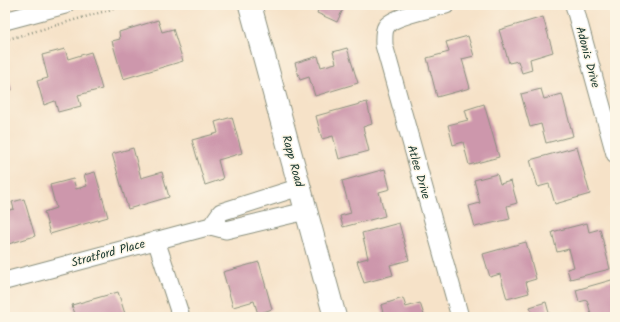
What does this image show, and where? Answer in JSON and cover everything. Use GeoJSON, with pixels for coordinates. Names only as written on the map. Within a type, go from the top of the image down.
{"type":"FeatureCollection","features":[{"type":"Feature","properties":{"kind":"street"},"geometry":{"type":"LineString","coordinates":[[5,22],[65,5]]}},
{"type":"Feature","properties":{"kind":"street","name":"Rapp Road"},"geometry":{"type":"LineString","coordinates":[[250,5],[335,317]]}},
{"type":"Feature","properties":{"kind":"street","name":"Atlee Drive"},"geometry":{"type":"LineString","coordinates":[[446,5],[408,15],[389,23],[385,28],[384,46],[460,317]]}},
{"type":"Feature","properties":{"kind":"street","name":"Adonis Drive"},"geometry":{"type":"LineString","coordinates":[[574,5],[615,154]]}},
{"type":"Feature","properties":{"kind":"street"},"geometry":{"type":"LineString","coordinates":[[212,226],[221,212],[300,187]]}},
{"type":"Feature","properties":{"kind":"street","name":"Stratford Place"},"geometry":{"type":"LineString","coordinates":[[5,281],[212,226],[226,230],[306,211]]}},
{"type":"Feature","properties":{"kind":"street"},"geometry":{"type":"LineString","coordinates":[[156,240],[181,317]]}},
{"type":"Feature","properties":{"kind":"building"},"geometry":{"type":"Polygon","coordinates":[[[320,5],[345,5],[337,22],[317,13],[320,5]]]}},
{"type":"Feature","properties":{"kind":"building"},"geometry":{"type":"Polygon","coordinates":[[[543,17],[553,52],[530,59],[532,70],[522,73],[518,61],[509,63],[499,30],[543,17]]]}},
{"type":"Feature","properties":{"kind":"building"},"geometry":{"type":"Polygon","coordinates":[[[158,20],[162,32],[173,29],[183,61],[123,79],[112,41],[120,39],[119,32],[158,20]]]}},
{"type":"Feature","properties":{"kind":"building"},"geometry":{"type":"Polygon","coordinates":[[[468,36],[474,56],[462,59],[470,88],[437,97],[427,58],[449,52],[446,42],[468,36]]]}},
{"type":"Feature","properties":{"kind":"building"},"geometry":{"type":"Polygon","coordinates":[[[347,48],[358,83],[315,96],[309,77],[300,80],[295,63],[318,56],[321,67],[336,63],[333,52],[347,48]]]}},
{"type":"Feature","properties":{"kind":"building"},"geometry":{"type":"Polygon","coordinates":[[[65,49],[68,59],[91,52],[102,89],[78,95],[81,106],[58,112],[55,101],[44,105],[37,81],[48,78],[42,55],[65,49]]]}},
{"type":"Feature","properties":{"kind":"building"},"geometry":{"type":"Polygon","coordinates":[[[5,67],[12,90],[5,92],[5,67]]]}},
{"type":"Feature","properties":{"kind":"building"},"geometry":{"type":"Polygon","coordinates":[[[541,89],[544,99],[562,94],[573,136],[546,143],[541,124],[530,127],[521,94],[541,89]]]}},
{"type":"Feature","properties":{"kind":"building"},"geometry":{"type":"Polygon","coordinates":[[[367,102],[372,124],[363,127],[369,151],[339,159],[333,136],[322,139],[316,116],[367,102]]]}},
{"type":"Feature","properties":{"kind":"building"},"geometry":{"type":"Polygon","coordinates":[[[484,104],[499,157],[469,165],[463,142],[453,145],[448,125],[468,120],[465,110],[484,104]]]}},
{"type":"Feature","properties":{"kind":"building"},"geometry":{"type":"Polygon","coordinates":[[[232,117],[242,153],[218,160],[223,179],[205,185],[192,140],[218,133],[215,122],[232,117]]]}},
{"type":"Feature","properties":{"kind":"building"},"geometry":{"type":"Polygon","coordinates":[[[577,147],[590,194],[555,204],[549,184],[538,187],[530,160],[577,147]]]}},
{"type":"Feature","properties":{"kind":"building"},"geometry":{"type":"Polygon","coordinates":[[[133,148],[141,178],[162,172],[169,197],[128,209],[112,154],[133,148]]]}},
{"type":"Feature","properties":{"kind":"building"},"geometry":{"type":"Polygon","coordinates":[[[385,169],[390,189],[379,192],[385,216],[343,227],[340,216],[351,213],[342,181],[385,169]]]}},
{"type":"Feature","properties":{"kind":"building"},"geometry":{"type":"Polygon","coordinates":[[[95,172],[108,217],[50,234],[44,212],[56,208],[50,185],[73,179],[76,189],[87,186],[84,175],[95,172]]]}},
{"type":"Feature","properties":{"kind":"building"},"geometry":{"type":"Polygon","coordinates":[[[497,174],[500,184],[511,181],[517,203],[507,206],[510,219],[475,227],[469,206],[480,203],[474,180],[497,174]]]}},
{"type":"Feature","properties":{"kind":"building"},"geometry":{"type":"Polygon","coordinates":[[[24,199],[35,236],[5,245],[5,211],[14,209],[12,202],[24,199]]]}},
{"type":"Feature","properties":{"kind":"building"},"geometry":{"type":"Polygon","coordinates":[[[399,223],[409,260],[390,265],[393,275],[364,283],[357,261],[368,258],[362,233],[399,223]]]}},
{"type":"Feature","properties":{"kind":"building"},"geometry":{"type":"Polygon","coordinates":[[[587,223],[589,232],[600,229],[610,269],[570,279],[567,269],[574,267],[569,249],[557,252],[552,232],[587,223]]]}},
{"type":"Feature","properties":{"kind":"building"},"geometry":{"type":"Polygon","coordinates":[[[526,242],[536,279],[526,282],[529,293],[507,299],[500,274],[490,277],[483,254],[526,242]]]}},
{"type":"Feature","properties":{"kind":"building"},"geometry":{"type":"Polygon","coordinates":[[[259,262],[272,309],[258,314],[254,301],[233,307],[223,272],[259,262]]]}},
{"type":"Feature","properties":{"kind":"building"},"geometry":{"type":"Polygon","coordinates":[[[615,279],[615,317],[583,317],[591,314],[587,300],[579,302],[576,290],[615,279]]]}},
{"type":"Feature","properties":{"kind":"building"},"geometry":{"type":"Polygon","coordinates":[[[118,292],[126,317],[76,317],[72,305],[118,292]]]}},
{"type":"Feature","properties":{"kind":"building"},"geometry":{"type":"Polygon","coordinates":[[[403,298],[406,307],[420,303],[424,315],[417,317],[384,317],[381,305],[403,298]]]}},
{"type":"Feature","properties":{"kind":"building"},"geometry":{"type":"Polygon","coordinates":[[[546,302],[550,317],[533,317],[530,307],[546,302]]]}}]}
